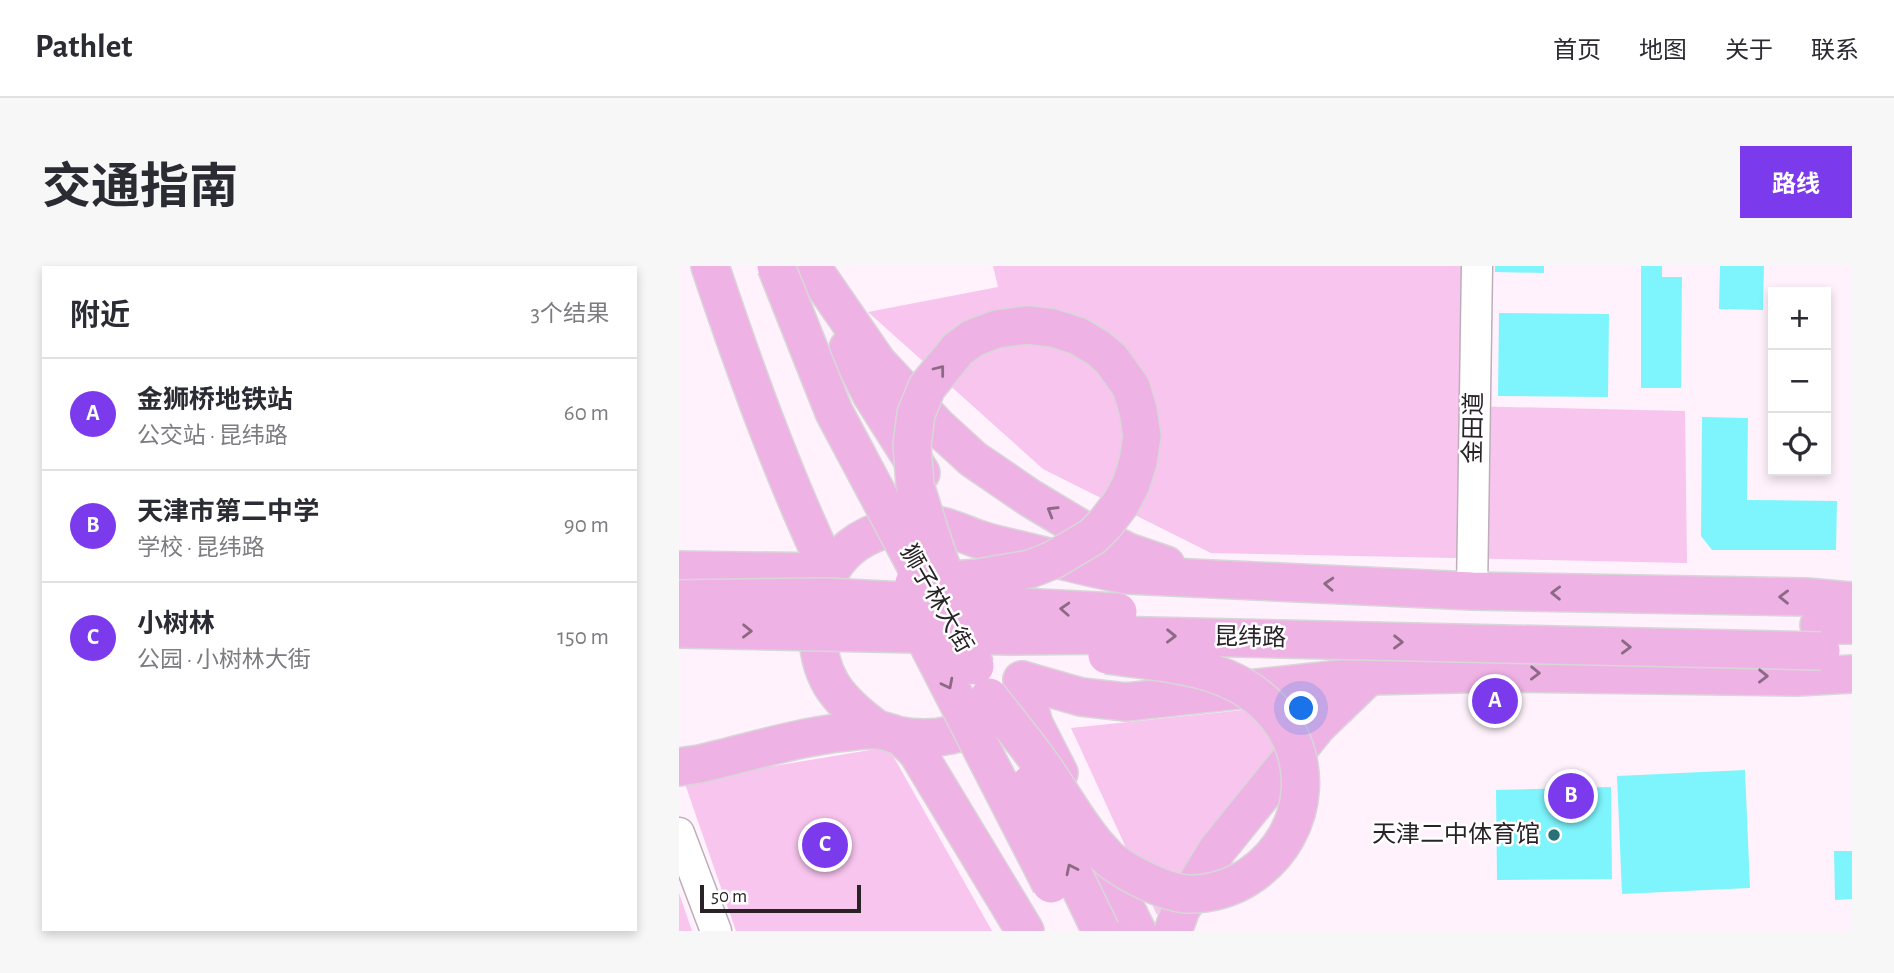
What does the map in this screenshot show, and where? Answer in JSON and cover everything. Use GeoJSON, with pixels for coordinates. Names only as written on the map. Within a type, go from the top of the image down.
{"type":"FeatureCollection","features":[{"type":"Feature","properties":{"kind":"main road"},"geometry":{"type":"LineString","coordinates":[[710,266],[735,341],[827,585]]}},
{"type":"Feature","properties":{"kind":"main road","name":"狮子林大街"},"geometry":{"type":"LineString","coordinates":[[758,266],[796,373],[814,411],[904,598],[1076,931]]}},
{"type":"Feature","properties":{"kind":"main road","name":"狮子林大街"},"geometry":{"type":"LineString","coordinates":[[776,266],[834,412],[933,598],[982,681],[1101,931]]}},
{"type":"Feature","properties":{"kind":"main road"},"geometry":{"type":"LineString","coordinates":[[810,266],[871,394],[957,536],[1046,771]]}},
{"type":"Feature","properties":{"kind":"main road"},"geometry":{"type":"LineString","coordinates":[[810,266],[878,363],[937,426],[973,459],[1030,498],[1092,534],[1128,552],[1203,578]]}},
{"type":"Feature","properties":{"kind":"main road"},"geometry":{"type":"LineString","coordinates":[[679,570],[874,587],[978,578],[1030,569],[1053,560],[1092,537],[1121,503],[1131,484],[1142,436],[1131,387],[1111,359],[1098,348],[1077,336],[1053,328],[1027,325],[997,329],[973,338],[958,349],[927,387],[916,414],[913,435],[915,485],[957,536],[1015,574],[1028,603],[1031,632],[1022,680],[1003,707],[986,722],[965,732],[930,738],[890,733],[846,732],[818,736],[679,767]]}},
{"type":"Feature","properties":{"kind":"main road"},"geometry":{"type":"LineString","coordinates":[[1025,931],[917,752],[853,712],[835,692],[823,667],[817,640],[818,613],[837,560],[864,538],[894,528],[926,524],[957,536],[1127,575],[1472,591],[1806,597],[1852,601]]}},
{"type":"Feature","properties":{"kind":"main road"},"geometry":{"type":"LineString","coordinates":[[957,536],[982,681],[1046,771],[1083,829],[1111,861],[1151,883],[1185,894],[1207,892],[1238,884],[1268,863],[1293,826],[1299,807],[1301,784],[1298,759],[1288,732],[1258,697],[1229,680],[1198,669],[1010,636]]}},
{"type":"Feature","properties":{"kind":"main road","name":"昆纬路"},"geometry":{"type":"LineString","coordinates":[[679,599],[827,585],[1102,611],[1836,638]]}},
{"type":"Feature","properties":{"kind":"main road","name":"昆纬路"},"geometry":{"type":"LineString","coordinates":[[679,629],[1010,636],[1836,638]]}},
{"type":"Feature","properties":{"kind":"main road"},"geometry":{"type":"LineString","coordinates":[[1022,680],[1081,697],[1126,702],[1369,676],[1499,673],[1797,677],[1852,674]]}},
{"type":"Feature","properties":{"kind":"main road"},"geometry":{"type":"LineString","coordinates":[[1173,931],[1181,909],[1217,850],[1318,725],[1369,676]]}},
{"type":"Feature","properties":{"kind":"main road"},"geometry":{"type":"LineString","coordinates":[[1022,680],[1034,724],[1137,931]]}},
{"type":"Feature","properties":{"kind":"street","name":"金田道"},"geometry":{"type":"LineString","coordinates":[[1472,591],[1477,266]]}},
{"type":"Feature","properties":{"kind":"street"},"geometry":{"type":"LineString","coordinates":[[679,833],[716,931]]}},
{"type":"Feature","properties":{"kind":"shaded area"},"geometry":{"type":"Polygon","coordinates":[[[993,266],[1464,266],[1463,406],[1685,411],[1687,563],[1211,553],[1043,469],[868,312],[998,287],[993,266]]]}},
{"type":"Feature","properties":{"kind":"shaded area"},"geometry":{"type":"Polygon","coordinates":[[[1321,702],[1187,866],[1157,915],[1071,728],[1321,702]]]}},
{"type":"Feature","properties":{"kind":"shaded area"},"geometry":{"type":"Polygon","coordinates":[[[888,747],[992,931],[736,931],[684,781],[888,747]]]}},
{"type":"Feature","properties":{"kind":"shaded area"},"geometry":{"type":"Polygon","coordinates":[[[679,893],[692,931],[679,931],[679,893]]]}},
{"type":"Feature","properties":{"kind":"building"},"geometry":{"type":"Polygon","coordinates":[[[1495,266],[1544,266],[1544,273],[1495,272],[1495,266]]]}},
{"type":"Feature","properties":{"kind":"building"},"geometry":{"type":"Polygon","coordinates":[[[1641,266],[1662,266],[1662,277],[1682,277],[1681,388],[1641,388],[1641,266]]]}},
{"type":"Feature","properties":{"kind":"building"},"geometry":{"type":"Polygon","coordinates":[[[1720,266],[1764,266],[1763,310],[1719,309],[1720,266]]]}},
{"type":"Feature","properties":{"kind":"building"},"geometry":{"type":"Polygon","coordinates":[[[1499,313],[1609,314],[1608,397],[1498,396],[1499,313]]]}},
{"type":"Feature","properties":{"kind":"building"},"geometry":{"type":"Polygon","coordinates":[[[1702,417],[1748,418],[1747,500],[1837,501],[1836,550],[1712,550],[1701,536],[1702,417]]]}},
{"type":"Feature","properties":{"kind":"building"},"geometry":{"type":"Polygon","coordinates":[[[1745,770],[1750,888],[1622,894],[1617,776],[1745,770]]]}},
{"type":"Feature","properties":{"kind":"building","name":"天津二中体育馆"},"geometry":{"type":"Polygon","coordinates":[[[1611,787],[1612,879],[1497,880],[1496,790],[1611,787]]]}},
{"type":"Feature","properties":{"kind":"building"},"geometry":{"type":"Polygon","coordinates":[[[1834,851],[1852,851],[1852,899],[1835,900],[1834,851]]]}},
{"type":"Feature","properties":{"kind":"place","name":"金狮桥地铁站"},"geometry":{"type":"Point","coordinates":[1495,701]}},
{"type":"Feature","properties":{"kind":"place","name":"天津市第二中学"},"geometry":{"type":"Point","coordinates":[1571,796]}},
{"type":"Feature","properties":{"kind":"place","name":"天津二中体育馆"},"geometry":{"type":"Point","coordinates":[1554,835]}},
{"type":"Feature","properties":{"kind":"place","name":"小树林"},"geometry":{"type":"Point","coordinates":[825,845]}}]}
